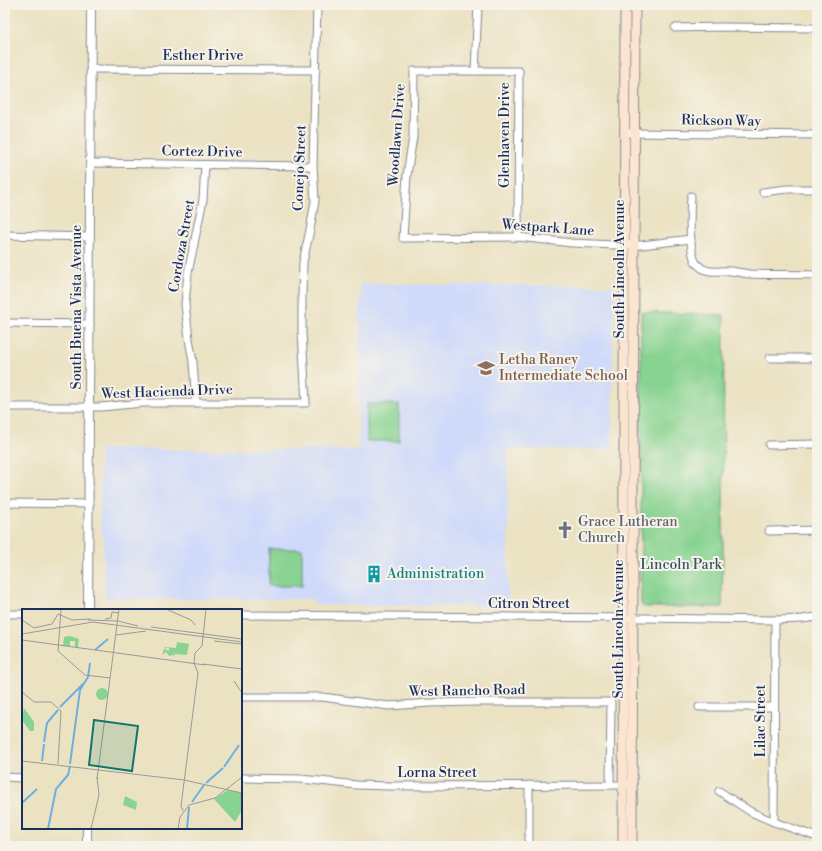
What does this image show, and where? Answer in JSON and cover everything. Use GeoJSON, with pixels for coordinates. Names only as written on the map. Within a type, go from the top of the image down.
{"type":"FeatureCollection","features":[{"type":"Feature","properties":{"kind":"main road","name":"South Lincoln Avenue"},"geometry":{"type":"LineString","coordinates":[[625,5],[625,133],[629,245],[633,501],[632,846]]}},
{"type":"Feature","properties":{"kind":"main road","name":"South Lincoln Avenue"},"geometry":{"type":"LineString","coordinates":[[623,846],[623,466],[629,245],[635,133],[635,5]]}},
{"type":"Feature","properties":{"kind":"street","name":"South Buena Vista Avenue"},"geometry":{"type":"LineString","coordinates":[[88,609],[90,504],[91,5]]}},
{"type":"Feature","properties":{"kind":"street","name":"Conejo Street"},"geometry":{"type":"LineString","coordinates":[[306,403],[302,332],[302,283],[303,262],[315,201],[313,166],[317,5]]}},
{"type":"Feature","properties":{"kind":"street"},"geometry":{"type":"LineString","coordinates":[[475,70],[478,5]]}},
{"type":"Feature","properties":{"kind":"street"},"geometry":{"type":"LineString","coordinates":[[675,28],[817,28]]}},
{"type":"Feature","properties":{"kind":"street","name":"Esther Drive"},"geometry":{"type":"LineString","coordinates":[[91,69],[316,70]]}},
{"type":"Feature","properties":{"kind":"street","name":"Glenhaven Drive"},"geometry":{"type":"LineString","coordinates":[[475,70],[519,71],[518,237]]}},
{"type":"Feature","properties":{"kind":"street","name":"Woodlawn Drive"},"geometry":{"type":"LineString","coordinates":[[403,238],[407,175],[413,137],[414,71],[475,70]]}},
{"type":"Feature","properties":{"kind":"street","name":"Rickson Way"},"geometry":{"type":"LineString","coordinates":[[625,133],[817,135]]}},
{"type":"Feature","properties":{"kind":"street","name":"Cortez Drive"},"geometry":{"type":"LineString","coordinates":[[91,163],[313,166]]}},
{"type":"Feature","properties":{"kind":"street","name":"Cordoza Street"},"geometry":{"type":"LineString","coordinates":[[196,403],[193,362],[185,304],[188,273],[203,200],[205,165]]}},
{"type":"Feature","properties":{"kind":"street"},"geometry":{"type":"LineString","coordinates":[[763,192],[787,189],[817,189]]}},
{"type":"Feature","properties":{"kind":"street"},"geometry":{"type":"LineString","coordinates":[[691,196],[691,239],[694,257],[696,263],[700,267],[714,272],[729,271],[747,274],[817,275]]}},
{"type":"Feature","properties":{"kind":"street"},"geometry":{"type":"LineString","coordinates":[[5,235],[90,237]]}},
{"type":"Feature","properties":{"kind":"street","name":"Westpark Lane"},"geometry":{"type":"LineString","coordinates":[[403,238],[518,237],[629,245],[691,239]]}},
{"type":"Feature","properties":{"kind":"street"},"geometry":{"type":"LineString","coordinates":[[5,323],[90,324]]}},
{"type":"Feature","properties":{"kind":"street"},"geometry":{"type":"LineString","coordinates":[[770,358],[817,358]]}},
{"type":"Feature","properties":{"kind":"street","name":"West Hacienda Drive"},"geometry":{"type":"LineString","coordinates":[[5,407],[101,407],[143,403],[306,403]]}},
{"type":"Feature","properties":{"kind":"street"},"geometry":{"type":"LineString","coordinates":[[770,445],[817,444]]}},
{"type":"Feature","properties":{"kind":"street"},"geometry":{"type":"LineString","coordinates":[[5,503],[90,504]]}},
{"type":"Feature","properties":{"kind":"street"},"geometry":{"type":"LineString","coordinates":[[769,530],[817,530]]}},
{"type":"Feature","properties":{"kind":"street"},"geometry":{"type":"LineString","coordinates":[[5,614],[22,614]]}},
{"type":"Feature","properties":{"kind":"street","name":"Citron Street"},"geometry":{"type":"LineString","coordinates":[[242,615],[775,620],[817,617]]}},
{"type":"Feature","properties":{"kind":"street","name":"Lilac Street"},"geometry":{"type":"LineString","coordinates":[[774,822],[775,620]]}},
{"type":"Feature","properties":{"kind":"street","name":"West Rancho Road"},"geometry":{"type":"LineString","coordinates":[[242,697],[322,697],[389,706],[477,702],[611,702],[610,785]]}},
{"type":"Feature","properties":{"kind":"street"},"geometry":{"type":"LineString","coordinates":[[699,707],[774,707]]}},
{"type":"Feature","properties":{"kind":"street"},"geometry":{"type":"LineString","coordinates":[[5,777],[22,778]]}},
{"type":"Feature","properties":{"kind":"street","name":"Lorna Street"},"geometry":{"type":"LineString","coordinates":[[242,778],[301,779],[357,785],[389,786],[633,785]]}},
{"type":"Feature","properties":{"kind":"street"},"geometry":{"type":"LineString","coordinates":[[529,785],[529,846]]}},
{"type":"Feature","properties":{"kind":"street"},"geometry":{"type":"LineString","coordinates":[[719,791],[751,812],[774,822],[817,837]]}},
{"type":"Feature","properties":{"kind":"street"},"geometry":{"type":"LineString","coordinates":[[87,829],[87,846]]}},
{"type":"Feature","properties":{"kind":"shaded area","name":"Letha Raney Intermediate School"},"geometry":{"type":"Polygon","coordinates":[[[360,284],[614,286],[612,450],[508,449],[508,606],[314,605],[314,599],[105,599],[103,538],[100,523],[100,449],[358,450],[360,284]]]}},
{"type":"Feature","properties":{"kind":"green space","name":"Lincoln Park"},"geometry":{"type":"Polygon","coordinates":[[[641,312],[724,315],[722,607],[646,607],[642,606],[641,603],[641,312]]]}},
{"type":"Feature","properties":{"kind":"green space"},"geometry":{"type":"Polygon","coordinates":[[[367,404],[399,404],[399,441],[367,441],[367,404]]]}},
{"type":"Feature","properties":{"kind":"green space"},"geometry":{"type":"Polygon","coordinates":[[[269,549],[302,549],[302,586],[269,586],[269,549]]]}},
{"type":"Feature","properties":{"kind":"place","name":"Letha Raney Intermediate School"},"geometry":{"type":"Point","coordinates":[486,368]}},
{"type":"Feature","properties":{"kind":"place","name":"Grace Lutheran Church"},"geometry":{"type":"Point","coordinates":[565,530]}},
{"type":"Feature","properties":{"kind":"place","name":"Administration"},"geometry":{"type":"Point","coordinates":[374,574]}}]}
